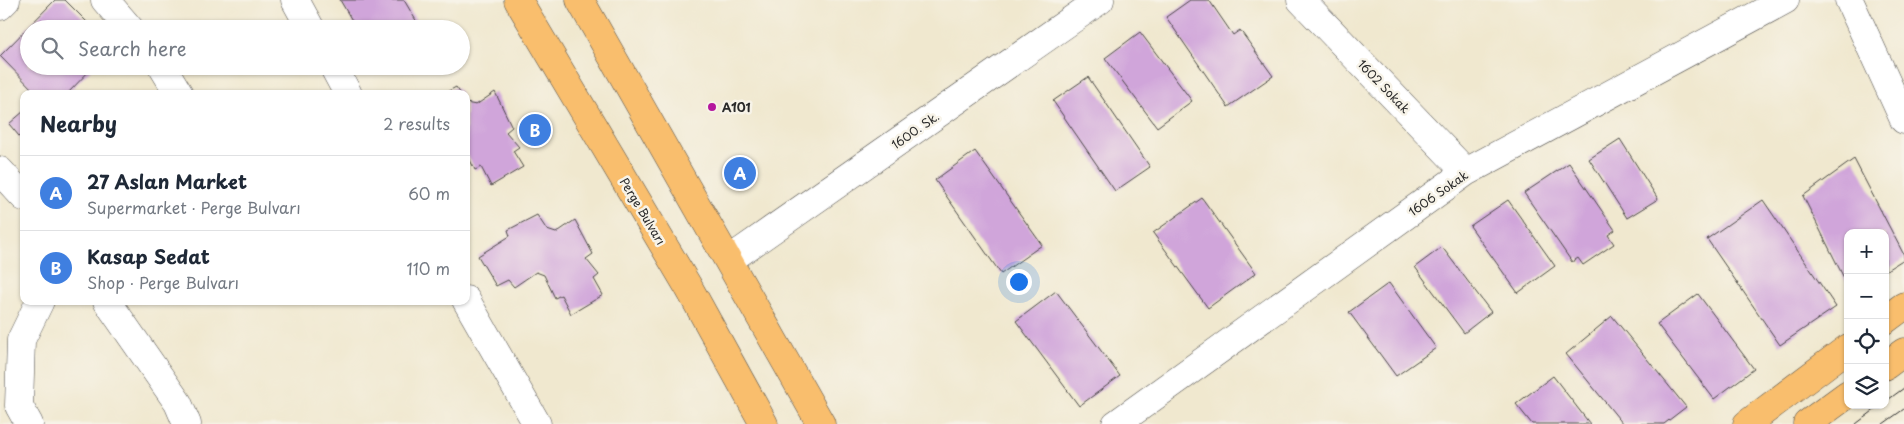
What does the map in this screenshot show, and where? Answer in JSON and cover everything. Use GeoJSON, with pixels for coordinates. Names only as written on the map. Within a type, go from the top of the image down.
{"type":"FeatureCollection","features":[{"type":"Feature","properties":{"kind":"main road","name":"Perge Bulvarı"},"geometry":{"type":"LineString","coordinates":[[518,0],[689,288],[764,424]]}},
{"type":"Feature","properties":{"kind":"main road"},"geometry":{"type":"LineString","coordinates":[[580,0],[730,260],[821,424]]}},
{"type":"Feature","properties":{"kind":"main road"},"geometry":{"type":"LineString","coordinates":[[1886,319],[1904,306]]}},
{"type":"Feature","properties":{"kind":"main road"},"geometry":{"type":"LineString","coordinates":[[1747,424],[1844,351]]}},
{"type":"Feature","properties":{"kind":"main road"},"geometry":{"type":"LineString","coordinates":[[1888,364],[1904,352]]}},
{"type":"Feature","properties":{"kind":"main road"},"geometry":{"type":"LineString","coordinates":[[1808,424],[1844,397]]}},
{"type":"Feature","properties":{"kind":"street"},"geometry":{"type":"LineString","coordinates":[[0,6],[6,0]]}},
{"type":"Feature","properties":{"kind":"street"},"geometry":{"type":"LineString","coordinates":[[105,0],[122,20]]}},
{"type":"Feature","properties":{"kind":"street"},"geometry":{"type":"LineString","coordinates":[[295,0],[307,20]]}},
{"type":"Feature","properties":{"kind":"street","name":"1600. Sk."},"geometry":{"type":"LineString","coordinates":[[730,260],[1100,0]]}},
{"type":"Feature","properties":{"kind":"street","name":"1602 Sokak"},"geometry":{"type":"LineString","coordinates":[[1301,0],[1466,172]]}},
{"type":"Feature","properties":{"kind":"street","name":"1606 Sokak"},"geometry":{"type":"LineString","coordinates":[[1116,424],[1466,172],[1785,0]]}},
{"type":"Feature","properties":{"kind":"street"},"geometry":{"type":"LineString","coordinates":[[1849,0],[1904,120]]}},
{"type":"Feature","properties":{"kind":"street"},"geometry":{"type":"LineString","coordinates":[[167,75],[177,90]]}},
{"type":"Feature","properties":{"kind":"street"},"geometry":{"type":"LineString","coordinates":[[338,75],[346,90]]}},
{"type":"Feature","properties":{"kind":"street"},"geometry":{"type":"LineString","coordinates":[[0,172],[20,194]]}},
{"type":"Feature","properties":{"kind":"street"},"geometry":{"type":"LineString","coordinates":[[29,424],[19,406],[21,340],[38,305]]}},
{"type":"Feature","properties":{"kind":"street"},"geometry":{"type":"LineString","coordinates":[[110,305],[178,403],[187,424]]}},
{"type":"Feature","properties":{"kind":"street"},"geometry":{"type":"LineString","coordinates":[[469,305],[537,424]]}},
{"type":"Feature","properties":{"kind":"building"},"geometry":{"type":"Polygon","coordinates":[[[55,0],[65,0],[85,20],[35,20],[55,0]]]}},
{"type":"Feature","properties":{"kind":"building"},"geometry":{"type":"Polygon","coordinates":[[[340,0],[404,0],[416,20],[352,20],[340,0]]]}},
{"type":"Feature","properties":{"kind":"building"},"geometry":{"type":"Polygon","coordinates":[[[1190,0],[1209,0],[1233,35],[1240,30],[1273,76],[1228,107],[1166,17],[1190,0]]]}},
{"type":"Feature","properties":{"kind":"building"},"geometry":{"type":"Polygon","coordinates":[[[1140,32],[1192,101],[1157,127],[1105,58],[1140,32]]]}},
{"type":"Feature","properties":{"kind":"building"},"geometry":{"type":"Polygon","coordinates":[[[20,36],[20,75],[85,75],[71,90],[33,90],[0,56],[20,36]]]}},
{"type":"Feature","properties":{"kind":"building"},"geometry":{"type":"Polygon","coordinates":[[[1088,77],[1150,167],[1115,191],[1053,101],[1088,77]]]}},
{"type":"Feature","properties":{"kind":"building"},"geometry":{"type":"Polygon","coordinates":[[[495,92],[512,127],[506,132],[519,147],[513,151],[523,167],[491,186],[481,167],[475,170],[470,160],[470,104],[476,105],[495,92]]]}},
{"type":"Feature","properties":{"kind":"building"},"geometry":{"type":"Polygon","coordinates":[[[20,114],[20,137],[9,124],[20,114]]]}},
{"type":"Feature","properties":{"kind":"building"},"geometry":{"type":"Polygon","coordinates":[[[1620,139],[1658,199],[1627,218],[1589,159],[1620,139]]]}},
{"type":"Feature","properties":{"kind":"building"},"geometry":{"type":"Polygon","coordinates":[[[975,151],[1042,245],[1001,274],[935,180],[975,151]]]}},
{"type":"Feature","properties":{"kind":"building"},"geometry":{"type":"Polygon","coordinates":[[[1854,159],[1904,255],[1904,259],[1889,268],[1889,229],[1844,229],[1844,278],[1803,196],[1854,159]]]}},
{"type":"Feature","properties":{"kind":"building"},"geometry":{"type":"Polygon","coordinates":[[[1569,163],[1615,230],[1608,235],[1614,244],[1583,265],[1578,258],[1572,262],[1524,193],[1569,163]]]}},
{"type":"Feature","properties":{"kind":"building"},"geometry":{"type":"Polygon","coordinates":[[[1202,198],[1256,273],[1208,308],[1153,233],[1202,198]]]}},
{"type":"Feature","properties":{"kind":"building"},"geometry":{"type":"Polygon","coordinates":[[[1508,200],[1555,266],[1518,293],[1470,226],[1508,200]]]}},
{"type":"Feature","properties":{"kind":"building"},"geometry":{"type":"Polygon","coordinates":[[[1763,200],[1836,307],[1780,345],[1707,239],[1763,200]]]}},
{"type":"Feature","properties":{"kind":"building"},"geometry":{"type":"Polygon","coordinates":[[[537,215],[547,230],[556,233],[575,220],[593,254],[586,259],[599,275],[594,279],[603,295],[571,314],[561,295],[555,298],[544,275],[536,272],[514,287],[508,280],[496,286],[478,256],[510,236],[508,230],[537,215]]]}},
{"type":"Feature","properties":{"kind":"building"},"geometry":{"type":"Polygon","coordinates":[[[1442,247],[1491,312],[1464,333],[1415,267],[1442,247]]]}},
{"type":"Feature","properties":{"kind":"building"},"geometry":{"type":"Polygon","coordinates":[[[1389,283],[1436,348],[1396,376],[1349,312],[1389,283]]]}},
{"type":"Feature","properties":{"kind":"building"},"geometry":{"type":"Polygon","coordinates":[[[1056,291],[1120,376],[1079,406],[1016,321],[1056,291]]]}},
{"type":"Feature","properties":{"kind":"building"},"geometry":{"type":"Polygon","coordinates":[[[1698,294],[1754,369],[1714,399],[1657,324],[1698,294]]]}},
{"type":"Feature","properties":{"kind":"building"},"geometry":{"type":"Polygon","coordinates":[[[1612,316],[1686,407],[1664,424],[1623,424],[1566,354],[1612,316]]]}},
{"type":"Feature","properties":{"kind":"building"},"geometry":{"type":"Polygon","coordinates":[[[1553,376],[1590,424],[1532,424],[1516,404],[1553,376]]]}},
{"type":"Feature","properties":{"kind":"tram line"},"geometry":{"type":"LineString","coordinates":[[1889,399],[1904,388]]}},
{"type":"Feature","properties":{"kind":"tram line"},"geometry":{"type":"LineString","coordinates":[[1856,424],[1876,409]]}},
{"type":"Feature","properties":{"kind":"tram line"},"geometry":{"type":"LineString","coordinates":[[1883,424],[1904,409]]}},
{"type":"Feature","properties":{"kind":"place","name":"A101"},"geometry":{"type":"Point","coordinates":[712,107]}},
{"type":"Feature","properties":{"kind":"place","name":"Kasap Sedat"},"geometry":{"type":"Point","coordinates":[535,130]}},
{"type":"Feature","properties":{"kind":"place","name":"27 Aslan Market"},"geometry":{"type":"Point","coordinates":[740,173]}}]}
